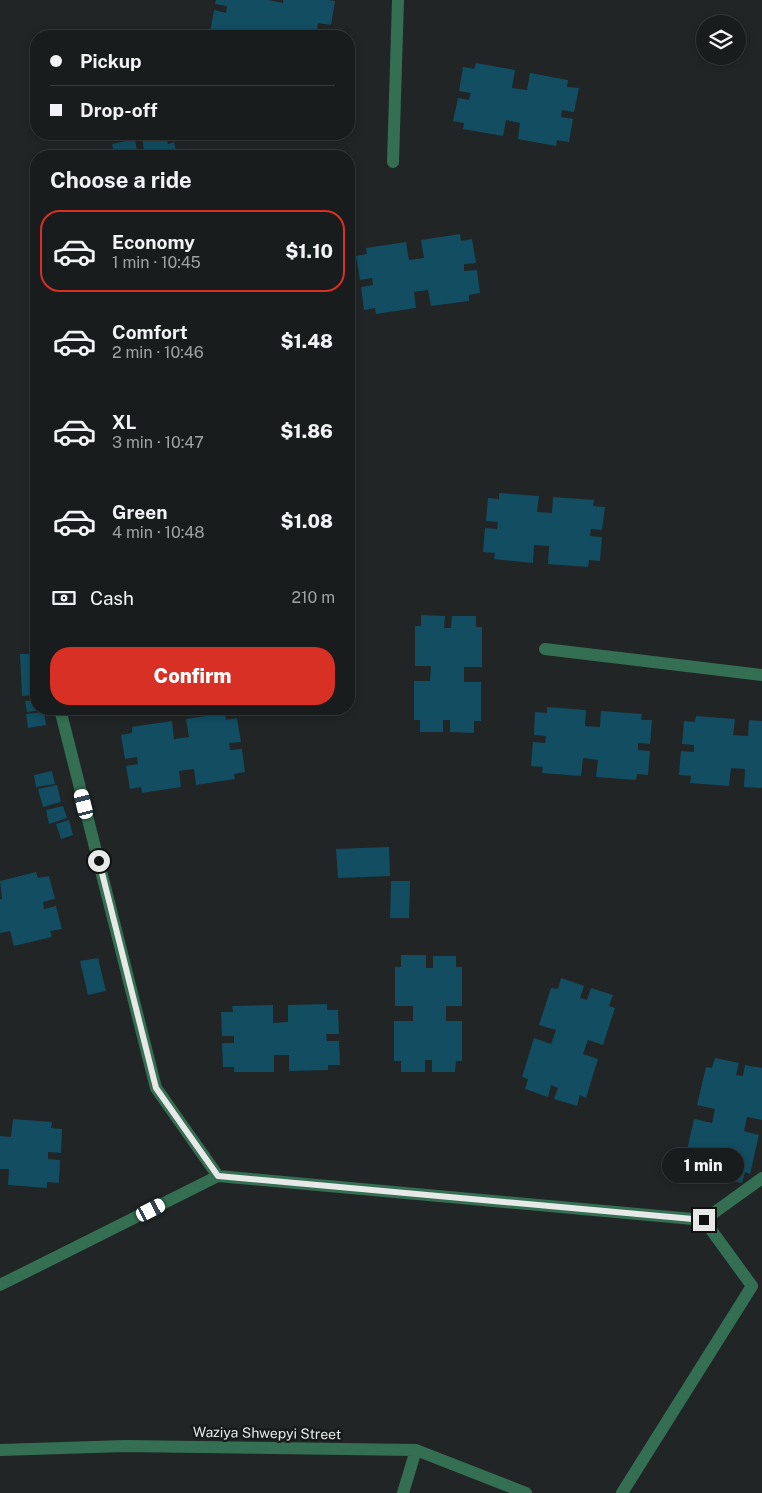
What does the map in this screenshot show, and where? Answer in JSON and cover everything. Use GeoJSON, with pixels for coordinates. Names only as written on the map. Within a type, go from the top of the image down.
{"type":"FeatureCollection","features":[{"type":"Feature","properties":{"kind":"street"},"geometry":{"type":"LineString","coordinates":[[393,162],[398,0]]}},
{"type":"Feature","properties":{"kind":"street"},"geometry":{"type":"LineString","coordinates":[[545,649],[762,675]]}},
{"type":"Feature","properties":{"kind":"street"},"geometry":{"type":"LineString","coordinates":[[62,715],[156,1088],[218,1176]]}},
{"type":"Feature","properties":{"kind":"street"},"geometry":{"type":"LineString","coordinates":[[0,1285],[218,1176],[704,1220],[762,1178]]}},
{"type":"Feature","properties":{"kind":"street"},"geometry":{"type":"LineString","coordinates":[[622,1493],[752,1286],[704,1220]]}},
{"type":"Feature","properties":{"kind":"street","name":"Waziya Shwepyi Street"},"geometry":{"type":"LineString","coordinates":[[0,1450],[125,1446],[416,1450],[526,1493]]}},
{"type":"Feature","properties":{"kind":"street"},"geometry":{"type":"LineString","coordinates":[[403,1493],[416,1450]]}},
{"type":"Feature","properties":{"kind":"building"},"geometry":{"type":"Polygon","coordinates":[[[216,0],[268,0],[283,3],[283,0],[335,1],[331,25],[318,23],[317,30],[211,30],[214,10],[226,13],[227,6],[215,4],[216,0]]]}},
{"type":"Feature","properties":{"kind":"building"},"geometry":{"type":"Polygon","coordinates":[[[476,63],[515,70],[512,88],[527,90],[530,73],[568,80],[567,87],[579,88],[574,112],[562,110],[561,117],[573,119],[569,142],[557,140],[556,146],[518,139],[520,123],[506,120],[503,136],[463,129],[464,123],[453,121],[458,98],[469,100],[471,93],[459,91],[463,67],[474,69],[476,63]]]}},
{"type":"Feature","properties":{"kind":"building"},"geometry":{"type":"Polygon","coordinates":[[[135,140],[137,150],[114,150],[112,144],[135,140]]]}},
{"type":"Feature","properties":{"kind":"building"},"geometry":{"type":"Polygon","coordinates":[[[142,140],[167,140],[168,144],[174,142],[176,150],[144,150],[142,140]]]}},
{"type":"Feature","properties":{"kind":"building"},"geometry":{"type":"Polygon","coordinates":[[[460,234],[461,241],[472,239],[476,263],[464,264],[464,271],[477,270],[480,293],[469,295],[469,301],[431,306],[428,290],[414,292],[416,308],[376,314],[375,308],[364,310],[361,287],[373,285],[372,278],[360,280],[356,256],[367,254],[366,248],[406,242],[409,260],[424,258],[421,240],[460,234]]]}},
{"type":"Feature","properties":{"kind":"building"},"geometry":{"type":"Polygon","coordinates":[[[499,493],[539,496],[537,512],[552,513],[553,497],[594,500],[593,506],[605,507],[602,530],[591,529],[590,536],[602,537],[600,561],[589,560],[588,567],[548,564],[549,546],[534,545],[533,563],[494,559],[495,553],[483,552],[485,528],[497,529],[498,522],[486,521],[488,498],[499,499],[499,493]]]}},
{"type":"Feature","properties":{"kind":"building"},"geometry":{"type":"Polygon","coordinates":[[[421,615],[445,616],[444,628],[451,628],[452,616],[476,616],[476,627],[482,627],[482,667],[464,667],[464,682],[481,682],[481,721],[474,721],[474,733],[450,732],[450,720],[443,720],[443,732],[420,732],[420,720],[414,720],[414,681],[430,681],[431,666],[415,666],[415,626],[421,626],[421,615]]]}},
{"type":"Feature","properties":{"kind":"building"},"geometry":{"type":"Polygon","coordinates":[[[20,654],[30,654],[30,695],[22,696],[20,654]]]}},
{"type":"Feature","properties":{"kind":"building"},"geometry":{"type":"Polygon","coordinates":[[[25,701],[30,701],[30,712],[27,712],[25,701]]]}},
{"type":"Feature","properties":{"kind":"building"},"geometry":{"type":"Polygon","coordinates":[[[547,707],[586,710],[585,726],[600,727],[601,711],[642,714],[641,720],[652,720],[650,744],[638,743],[638,750],[650,751],[648,775],[637,774],[636,780],[596,777],[598,760],[583,758],[581,776],[542,773],[543,767],[531,766],[533,742],[545,743],[546,736],[534,735],[535,712],[547,713],[547,707]]]}},
{"type":"Feature","properties":{"kind":"building"},"geometry":{"type":"Polygon","coordinates":[[[26,714],[44,715],[46,725],[28,728],[26,714]]]}},
{"type":"Feature","properties":{"kind":"building"},"geometry":{"type":"Polygon","coordinates":[[[212,715],[225,715],[226,720],[237,718],[241,742],[229,743],[230,750],[242,749],[245,772],[234,774],[235,779],[196,785],[194,769],[179,771],[181,787],[142,793],[141,787],[130,789],[126,766],[138,764],[137,757],[125,759],[121,735],[132,733],[132,727],[172,721],[174,739],[189,737],[186,719],[212,715]]]}},
{"type":"Feature","properties":{"kind":"building"},"geometry":{"type":"Polygon","coordinates":[[[696,716],[735,719],[733,735],[748,736],[749,720],[762,721],[762,788],[744,787],[745,769],[731,768],[729,786],[690,783],[691,776],[679,775],[681,751],[694,752],[694,745],[682,744],[684,721],[695,722],[696,716]]]}},
{"type":"Feature","properties":{"kind":"building"},"geometry":{"type":"Polygon","coordinates":[[[52,771],[55,784],[36,787],[34,775],[52,771]]]}},
{"type":"Feature","properties":{"kind":"building"},"geometry":{"type":"Polygon","coordinates":[[[57,785],[61,802],[43,807],[38,789],[57,785]]]}},
{"type":"Feature","properties":{"kind":"building"},"geometry":{"type":"Polygon","coordinates":[[[63,806],[67,818],[49,824],[46,810],[63,806]]]}},
{"type":"Feature","properties":{"kind":"building"},"geometry":{"type":"Polygon","coordinates":[[[69,820],[73,835],[61,839],[56,824],[69,820]]]}},
{"type":"Feature","properties":{"kind":"building"},"geometry":{"type":"Polygon","coordinates":[[[389,847],[390,876],[338,878],[336,849],[389,847]]]}},
{"type":"Feature","properties":{"kind":"building"},"geometry":{"type":"Polygon","coordinates":[[[36,872],[38,878],[49,876],[55,899],[43,902],[44,909],[56,906],[62,929],[50,931],[52,937],[14,946],[10,931],[0,933],[0,899],[2,899],[0,881],[36,872]]]}},
{"type":"Feature","properties":{"kind":"building"},"geometry":{"type":"Polygon","coordinates":[[[391,881],[410,881],[409,918],[390,918],[391,881]]]}},
{"type":"Feature","properties":{"kind":"building"},"geometry":{"type":"Polygon","coordinates":[[[401,955],[426,955],[426,968],[433,968],[433,956],[456,956],[456,967],[462,967],[462,1006],[446,1006],[446,1021],[462,1021],[462,1061],[456,1061],[455,1072],[432,1072],[432,1060],[425,1060],[425,1072],[401,1072],[401,1061],[394,1061],[394,1021],[413,1021],[413,1006],[395,1006],[395,967],[401,967],[401,955]]]}},
{"type":"Feature","properties":{"kind":"building"},"geometry":{"type":"Polygon","coordinates":[[[98,958],[106,991],[88,995],[80,961],[98,958]]]}},
{"type":"Feature","properties":{"kind":"building"},"geometry":{"type":"Polygon","coordinates":[[[561,978],[584,986],[580,998],[587,1000],[591,988],[613,995],[609,1006],[615,1008],[603,1045],[588,1040],[583,1054],[598,1059],[586,1098],[580,1095],[577,1106],[554,1099],[558,1088],[551,1085],[548,1097],[525,1089],[528,1079],[522,1077],[534,1038],[551,1044],[556,1030],[539,1025],[551,988],[558,989],[561,978]]]}},
{"type":"Feature","properties":{"kind":"building"},"geometry":{"type":"Polygon","coordinates":[[[327,1004],[327,1010],[338,1010],[339,1034],[326,1034],[327,1041],[339,1041],[340,1065],[328,1065],[328,1070],[289,1071],[289,1055],[274,1055],[274,1072],[234,1072],[234,1067],[223,1067],[222,1043],[234,1043],[234,1036],[222,1036],[221,1012],[233,1012],[232,1006],[273,1005],[273,1023],[288,1022],[288,1005],[327,1004]]]}},
{"type":"Feature","properties":{"kind":"building"},"geometry":{"type":"Polygon","coordinates":[[[715,1058],[739,1063],[736,1075],[743,1076],[745,1065],[762,1068],[762,1120],[747,1117],[744,1131],[759,1135],[750,1174],[745,1172],[742,1183],[719,1178],[722,1166],[715,1165],[712,1176],[689,1171],[691,1160],[685,1159],[694,1119],[712,1123],[715,1109],[697,1105],[706,1067],[712,1068],[715,1058]]]}},
{"type":"Feature","properties":{"kind":"building"},"geometry":{"type":"Polygon","coordinates":[[[13,1119],[52,1122],[51,1128],[62,1129],[61,1153],[48,1152],[48,1159],[60,1160],[59,1183],[47,1182],[47,1188],[8,1185],[9,1169],[0,1169],[0,1136],[11,1137],[13,1119]]]}},
{"type":"Feature","properties":{"kind":"route"},"geometry":{"type":"LineString","coordinates":[[99,861],[156,1088],[218,1176],[704,1220]]}}]}
